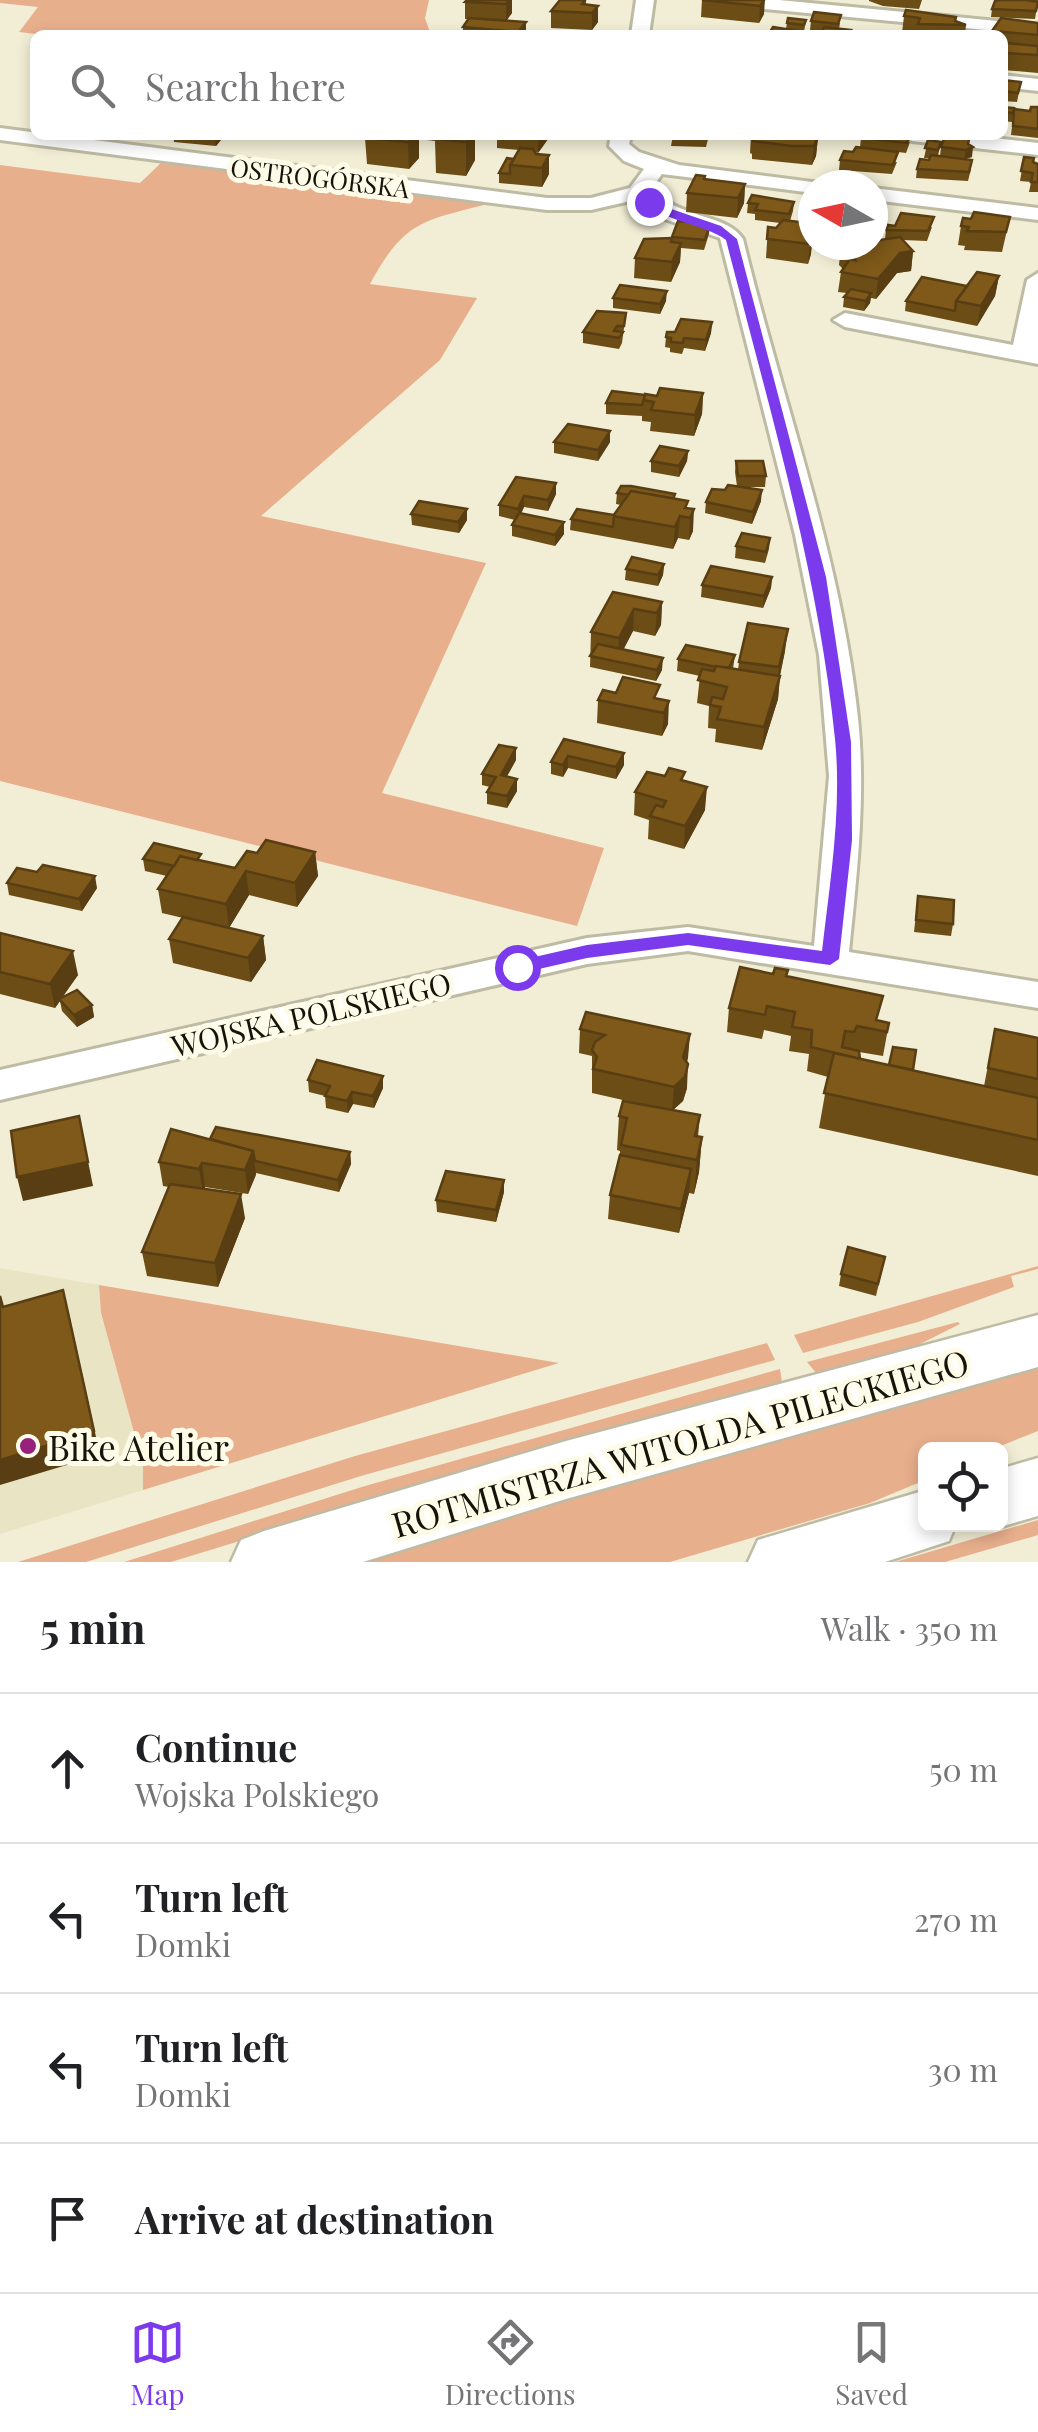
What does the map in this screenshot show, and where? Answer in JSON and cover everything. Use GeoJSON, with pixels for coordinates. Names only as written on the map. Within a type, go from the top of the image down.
{"type":"FeatureCollection","features":[{"type":"Feature","properties":{"kind":"main road","name":"ROTMISTRZA WITOLDA PILECKIEGO"},"geometry":{"type":"LineString","coordinates":[[264,1562],[566,1470],[1038,1340]]}},
{"type":"Feature","properties":{"kind":"main road"},"geometry":{"type":"LineString","coordinates":[[1008,1496],[1038,1487]]}},
{"type":"Feature","properties":{"kind":"main road"},"geometry":{"type":"LineString","coordinates":[[781,1562],[918,1522]]}},
{"type":"Feature","properties":{"kind":"street"},"geometry":{"type":"LineString","coordinates":[[641,30],[644,0]]}},
{"type":"Feature","properties":{"kind":"street"},"geometry":{"type":"LineString","coordinates":[[724,0],[1038,30]]}},
{"type":"Feature","properties":{"kind":"street"},"geometry":{"type":"LineString","coordinates":[[1008,81],[1038,84]]}},
{"type":"Feature","properties":{"kind":"street","name":"OSTROGÓRSKA"},"geometry":{"type":"LineString","coordinates":[[0,134],[30,138]]}},
{"type":"Feature","properties":{"kind":"street","name":"OSTROGÓRSKA"},"geometry":{"type":"LineString","coordinates":[[47,140],[547,204],[604,202],[640,192]]}},
{"type":"Feature","properties":{"kind":"street"},"geometry":{"type":"LineString","coordinates":[[620,140],[624,154],[656,168],[798,185]]}},
{"type":"Feature","properties":{"kind":"street"},"geometry":{"type":"LineString","coordinates":[[957,140],[1038,149]]}},
{"type":"Feature","properties":{"kind":"street"},"geometry":{"type":"LineString","coordinates":[[656,168],[640,192],[658,209],[718,228],[732,239],[818,577],[843,742],[844,840],[830,959]]}},
{"type":"Feature","properties":{"kind":"street"},"geometry":{"type":"LineString","coordinates":[[888,196],[1038,214]]}},
{"type":"Feature","properties":{"kind":"street"},"geometry":{"type":"LineString","coordinates":[[845,320],[1030,356],[1038,280]]}},
{"type":"Feature","properties":{"kind":"street","name":"WOJSKA POLSKIEGO"},"geometry":{"type":"LineString","coordinates":[[0,1085],[587,951],[688,939],[1038,995]]}},
{"type":"Feature","properties":{"kind":"shaded area"},"geometry":{"type":"Polygon","coordinates":[[[429,0],[425,18],[429,30],[30,30],[30,33],[19,32],[38,7],[0,3],[429,0]]]}},
{"type":"Feature","properties":{"kind":"shaded area"},"geometry":{"type":"Polygon","coordinates":[[[163,161],[491,203],[432,219],[394,246],[370,284],[477,298],[440,360],[261,516],[486,563],[382,793],[604,848],[577,926],[0,781],[0,165],[140,183],[163,161]]]}},
{"type":"Feature","properties":{"kind":"shaded area"},"geometry":{"type":"Polygon","coordinates":[[[1038,1266],[1011,1276],[1014,1287],[918,1322],[803,1353],[794,1335],[1038,1266]]]}},
{"type":"Feature","properties":{"kind":"shaded area"},"geometry":{"type":"Polygon","coordinates":[[[0,1268],[99,1285],[101,1314],[143,1465],[143,1490],[0,1534],[0,1268]]]}},
{"type":"Feature","properties":{"kind":"shaded area"},"geometry":{"type":"Polygon","coordinates":[[[99,1285],[559,1363],[143,1490],[143,1465],[101,1313],[99,1285]]]}},
{"type":"Feature","properties":{"kind":"shaded area"},"geometry":{"type":"Polygon","coordinates":[[[958,1322],[918,1345],[817,1374],[807,1362],[958,1322]]]}},
{"type":"Feature","properties":{"kind":"shaded area"},"geometry":{"type":"Polygon","coordinates":[[[767,1343],[775,1360],[361,1476],[86,1562],[18,1562],[355,1456],[767,1343]]]}},
{"type":"Feature","properties":{"kind":"shaded area"},"geometry":{"type":"Polygon","coordinates":[[[780,1369],[782,1382],[553,1445],[171,1562],[124,1562],[365,1486],[780,1369]]]}},
{"type":"Feature","properties":{"kind":"shaded area"},"geometry":{"type":"Polygon","coordinates":[[[1038,1369],[1038,1431],[1008,1443],[918,1442],[918,1483],[870,1503],[670,1562],[364,1562],[573,1498],[1038,1369]]]}},
{"type":"Feature","properties":{"kind":"shaded area"},"geometry":{"type":"Polygon","coordinates":[[[1038,1520],[1038,1535],[945,1562],[895,1562],[1008,1532],[1038,1520]]]}},
{"type":"Feature","properties":{"kind":"building"},"geometry":{"type":"Polygon","coordinates":[[[467,0],[509,0],[506,4],[467,0]]]}},
{"type":"Feature","properties":{"kind":"building"},"geometry":{"type":"Polygon","coordinates":[[[560,0],[585,0],[582,4],[598,6],[592,13],[551,11],[560,0]]]}},
{"type":"Feature","properties":{"kind":"building"},"geometry":{"type":"Polygon","coordinates":[[[702,0],[764,0],[760,6],[702,0]]]}},
{"type":"Feature","properties":{"kind":"building"},"geometry":{"type":"Polygon","coordinates":[[[999,0],[1038,2],[1036,11],[992,9],[999,0]]]}},
{"type":"Feature","properties":{"kind":"building"},"geometry":{"type":"Polygon","coordinates":[[[906,10],[956,17],[955,21],[966,25],[918,24],[920,18],[904,16],[906,10]]]}},
{"type":"Feature","properties":{"kind":"building"},"geometry":{"type":"Polygon","coordinates":[[[814,12],[841,15],[838,24],[811,21],[814,12]]]}},
{"type":"Feature","properties":{"kind":"building"},"geometry":{"type":"Polygon","coordinates":[[[469,18],[526,22],[520,30],[463,27],[469,18]]]}},
{"type":"Feature","properties":{"kind":"building"},"geometry":{"type":"Polygon","coordinates":[[[788,18],[806,20],[804,25],[787,23],[788,18]]]}},
{"type":"Feature","properties":{"kind":"building"},"geometry":{"type":"Polygon","coordinates":[[[1001,18],[1038,23],[1038,35],[993,30],[1001,18]]]}},
{"type":"Feature","properties":{"kind":"building"},"geometry":{"type":"Polygon","coordinates":[[[1008,43],[1038,46],[1038,55],[1008,53],[1008,43]]]}},
{"type":"Feature","properties":{"kind":"building"},"geometry":{"type":"Polygon","coordinates":[[[1008,81],[1021,82],[1018,93],[1008,92],[1008,81]]]}},
{"type":"Feature","properties":{"kind":"building"},"geometry":{"type":"Polygon","coordinates":[[[1031,107],[1038,107],[1038,129],[1013,126],[1014,109],[1030,111],[1031,107]]]}},
{"type":"Feature","properties":{"kind":"building"},"geometry":{"type":"Polygon","coordinates":[[[754,140],[817,140],[814,146],[754,140]]]}},
{"type":"Feature","properties":{"kind":"building"},"geometry":{"type":"Polygon","coordinates":[[[928,140],[941,142],[938,150],[925,148],[928,140]]]}},
{"type":"Feature","properties":{"kind":"building"},"geometry":{"type":"Polygon","coordinates":[[[944,140],[969,140],[973,147],[966,150],[941,147],[944,140]]]}},
{"type":"Feature","properties":{"kind":"building"},"geometry":{"type":"Polygon","coordinates":[[[856,147],[898,152],[893,165],[840,160],[844,151],[853,152],[856,147]]]}},
{"type":"Feature","properties":{"kind":"building"},"geometry":{"type":"Polygon","coordinates":[[[520,148],[549,155],[542,168],[510,165],[520,148]]]}},
{"type":"Feature","properties":{"kind":"building"},"geometry":{"type":"Polygon","coordinates":[[[931,155],[972,160],[969,172],[917,169],[920,159],[929,160],[931,155]]]}},
{"type":"Feature","properties":{"kind":"building"},"geometry":{"type":"Polygon","coordinates":[[[1024,157],[1034,158],[1033,162],[1038,164],[1038,182],[1031,182],[1033,173],[1021,171],[1024,157]]]}},
{"type":"Feature","properties":{"kind":"building"},"geometry":{"type":"Polygon","coordinates":[[[507,158],[514,159],[510,174],[499,173],[507,158]]]}},
{"type":"Feature","properties":{"kind":"building"},"geometry":{"type":"Polygon","coordinates":[[[696,175],[745,184],[738,198],[687,193],[696,175]]]}},
{"type":"Feature","properties":{"kind":"building"},"geometry":{"type":"Polygon","coordinates":[[[752,195],[794,202],[789,214],[755,210],[758,204],[748,203],[752,195]]]}},
{"type":"Feature","properties":{"kind":"building"},"geometry":{"type":"Polygon","coordinates":[[[974,212],[1010,217],[1006,232],[967,231],[969,227],[961,226],[963,218],[971,219],[974,212]]]}},
{"type":"Feature","properties":{"kind":"building"},"geometry":{"type":"Polygon","coordinates":[[[901,213],[934,217],[928,231],[888,230],[888,225],[895,226],[901,213]]]}},
{"type":"Feature","properties":{"kind":"building"},"geometry":{"type":"Polygon","coordinates":[[[783,220],[798,222],[798,243],[767,239],[768,227],[776,228],[783,220]]]}},
{"type":"Feature","properties":{"kind":"building"},"geometry":{"type":"Polygon","coordinates":[[[678,221],[710,224],[705,240],[672,237],[678,221]]]}},
{"type":"Feature","properties":{"kind":"building"},"geometry":{"type":"Polygon","coordinates":[[[900,237],[913,251],[900,253],[878,279],[841,272],[849,260],[888,260],[888,239],[900,237]]]}},
{"type":"Feature","properties":{"kind":"building"},"geometry":{"type":"Polygon","coordinates":[[[672,238],[671,242],[681,243],[672,262],[635,258],[644,239],[672,238]]]}},
{"type":"Feature","properties":{"kind":"building"},"geometry":{"type":"Polygon","coordinates":[[[977,272],[999,276],[981,306],[956,301],[977,272]]]}},
{"type":"Feature","properties":{"kind":"building"},"geometry":{"type":"Polygon","coordinates":[[[922,277],[967,286],[956,301],[955,311],[906,301],[922,277]]]}},
{"type":"Feature","properties":{"kind":"building"},"geometry":{"type":"Polygon","coordinates":[[[620,285],[667,291],[660,304],[613,298],[620,285]]]}},
{"type":"Feature","properties":{"kind":"building"},"geometry":{"type":"Polygon","coordinates":[[[851,289],[871,293],[866,301],[844,297],[851,289]]]}},
{"type":"Feature","properties":{"kind":"building"},"geometry":{"type":"Polygon","coordinates":[[[597,311],[626,313],[624,326],[617,326],[614,331],[623,332],[619,338],[583,332],[597,311]]]}},
{"type":"Feature","properties":{"kind":"building"},"geometry":{"type":"Polygon","coordinates":[[[681,319],[712,322],[706,340],[684,338],[683,343],[671,342],[667,332],[675,332],[681,319]]]}},
{"type":"Feature","properties":{"kind":"building"},"geometry":{"type":"Polygon","coordinates":[[[660,388],[703,393],[695,415],[651,410],[654,402],[643,400],[645,394],[657,396],[660,388]]]}},
{"type":"Feature","properties":{"kind":"building"},"geometry":{"type":"Polygon","coordinates":[[[612,391],[645,395],[642,405],[606,403],[612,391]]]}},
{"type":"Feature","properties":{"kind":"building"},"geometry":{"type":"Polygon","coordinates":[[[568,424],[610,431],[598,450],[554,442],[568,424]]]}},
{"type":"Feature","properties":{"kind":"building"},"geometry":{"type":"Polygon","coordinates":[[[660,446],[688,451],[679,466],[651,461],[660,446]]]}},
{"type":"Feature","properties":{"kind":"building"},"geometry":{"type":"Polygon","coordinates":[[[736,461],[763,461],[766,476],[738,476],[736,461]]]}},
{"type":"Feature","properties":{"kind":"building"},"geometry":{"type":"Polygon","coordinates":[[[516,477],[556,483],[548,500],[524,496],[518,509],[499,505],[516,477]]]}},
{"type":"Feature","properties":{"kind":"building"},"geometry":{"type":"Polygon","coordinates":[[[728,485],[762,490],[753,512],[706,502],[712,489],[725,490],[728,485]]]}},
{"type":"Feature","properties":{"kind":"building"},"geometry":{"type":"Polygon","coordinates":[[[621,486],[675,494],[673,499],[631,491],[628,495],[617,493],[621,486]]]}},
{"type":"Feature","properties":{"kind":"building"},"geometry":{"type":"Polygon","coordinates":[[[631,491],[688,501],[685,508],[694,509],[690,518],[680,516],[675,527],[613,516],[631,491]]]}},
{"type":"Feature","properties":{"kind":"building"},"geometry":{"type":"Polygon","coordinates":[[[419,501],[467,509],[458,522],[411,514],[419,501]]]}},
{"type":"Feature","properties":{"kind":"building"},"geometry":{"type":"Polygon","coordinates":[[[577,509],[614,515],[613,527],[571,519],[577,509]]]}},
{"type":"Feature","properties":{"kind":"building"},"geometry":{"type":"Polygon","coordinates":[[[519,513],[564,522],[555,535],[512,525],[519,513]]]}},
{"type":"Feature","properties":{"kind":"building"},"geometry":{"type":"Polygon","coordinates":[[[742,533],[770,538],[766,552],[736,546],[742,533]]]}},
{"type":"Feature","properties":{"kind":"building"},"geometry":{"type":"Polygon","coordinates":[[[632,557],[664,564],[658,575],[626,569],[632,557]]]}},
{"type":"Feature","properties":{"kind":"building"},"geometry":{"type":"Polygon","coordinates":[[[711,566],[772,577],[764,596],[702,585],[711,566]]]}},
{"type":"Feature","properties":{"kind":"building"},"geometry":{"type":"Polygon","coordinates":[[[613,592],[662,602],[657,613],[634,609],[619,638],[591,632],[613,592]]]}},
{"type":"Feature","properties":{"kind":"building"},"geometry":{"type":"Polygon","coordinates":[[[748,623],[788,629],[779,667],[739,662],[748,623]]]}},
{"type":"Feature","properties":{"kind":"building"},"geometry":{"type":"Polygon","coordinates":[[[598,644],[663,658],[657,670],[590,656],[598,644]]]}},
{"type":"Feature","properties":{"kind":"building"},"geometry":{"type":"Polygon","coordinates":[[[686,645],[735,655],[729,668],[678,659],[686,645]]]}},
{"type":"Feature","properties":{"kind":"building"},"geometry":{"type":"Polygon","coordinates":[[[716,666],[780,676],[764,727],[717,719],[721,707],[710,705],[712,697],[723,699],[727,687],[698,680],[702,669],[714,671],[716,666]]]}},
{"type":"Feature","properties":{"kind":"building"},"geometry":{"type":"Polygon","coordinates":[[[623,677],[660,685],[654,698],[669,701],[664,713],[598,700],[603,690],[616,693],[623,677]]]}},
{"type":"Feature","properties":{"kind":"building"},"geometry":{"type":"Polygon","coordinates":[[[564,739],[624,753],[616,767],[568,756],[563,765],[551,762],[564,739]]]}},
{"type":"Feature","properties":{"kind":"building"},"geometry":{"type":"Polygon","coordinates":[[[499,745],[516,748],[501,775],[517,779],[507,796],[487,792],[496,777],[482,774],[499,745]]]}},
{"type":"Feature","properties":{"kind":"building"},"geometry":{"type":"Polygon","coordinates":[[[669,768],[685,772],[681,780],[707,787],[685,826],[650,816],[656,805],[663,807],[666,801],[635,792],[647,772],[665,776],[669,768]]]}},
{"type":"Feature","properties":{"kind":"building"},"geometry":{"type":"Polygon","coordinates":[[[266,840],[315,852],[295,883],[246,871],[226,904],[158,889],[180,856],[235,868],[247,851],[257,853],[266,840]]]}},
{"type":"Feature","properties":{"kind":"building"},"geometry":{"type":"Polygon","coordinates":[[[154,843],[201,854],[197,860],[180,856],[174,866],[143,859],[154,843]]]}},
{"type":"Feature","properties":{"kind":"building"},"geometry":{"type":"Polygon","coordinates":[[[43,865],[95,876],[79,899],[7,883],[17,868],[37,872],[43,865]]]}},
{"type":"Feature","properties":{"kind":"building"},"geometry":{"type":"Polygon","coordinates":[[[918,896],[954,900],[953,924],[916,920],[918,896]]]}},
{"type":"Feature","properties":{"kind":"building"},"geometry":{"type":"Polygon","coordinates":[[[183,917],[263,936],[248,958],[169,939],[183,917]]]}},
{"type":"Feature","properties":{"kind":"building"},"geometry":{"type":"Polygon","coordinates":[[[0,933],[73,951],[50,984],[0,972],[0,933]]]}},
{"type":"Feature","properties":{"kind":"building"},"geometry":{"type":"Polygon","coordinates":[[[740,967],[773,974],[775,968],[788,970],[786,976],[883,996],[876,1020],[889,1023],[887,1032],[857,1026],[854,1032],[845,1031],[842,1047],[859,1051],[860,1059],[811,1047],[812,1030],[792,1027],[795,1012],[767,1006],[765,1015],[729,1008],[740,967]]]}},
{"type":"Feature","properties":{"kind":"building"},"geometry":{"type":"Polygon","coordinates":[[[77,990],[92,1005],[74,1015],[59,999],[77,990]]]}},
{"type":"Feature","properties":{"kind":"building"},"geometry":{"type":"Polygon","coordinates":[[[586,1012],[690,1034],[683,1057],[688,1064],[685,1077],[674,1087],[593,1069],[597,1057],[592,1050],[605,1035],[580,1029],[586,1012]]]}},
{"type":"Feature","properties":{"kind":"building"},"geometry":{"type":"Polygon","coordinates":[[[995,1029],[1038,1038],[1038,1079],[988,1068],[995,1029]]]}},
{"type":"Feature","properties":{"kind":"building"},"geometry":{"type":"Polygon","coordinates":[[[893,1047],[916,1050],[913,1070],[889,1065],[893,1047]]]}},
{"type":"Feature","properties":{"kind":"building"},"geometry":{"type":"Polygon","coordinates":[[[834,1053],[1038,1098],[1038,1140],[824,1093],[834,1053]]]}},
{"type":"Feature","properties":{"kind":"building"},"geometry":{"type":"Polygon","coordinates":[[[317,1060],[383,1076],[373,1096],[352,1092],[347,1101],[325,1096],[330,1086],[308,1080],[317,1060]]]}},
{"type":"Feature","properties":{"kind":"building"},"geometry":{"type":"Polygon","coordinates":[[[623,1101],[700,1115],[695,1136],[702,1137],[697,1160],[621,1145],[627,1118],[619,1116],[623,1101]]]}},
{"type":"Feature","properties":{"kind":"building"},"geometry":{"type":"Polygon","coordinates":[[[79,1116],[88,1162],[17,1177],[11,1131],[79,1116]]]}},
{"type":"Feature","properties":{"kind":"building"},"geometry":{"type":"Polygon","coordinates":[[[216,1127],[350,1152],[338,1180],[255,1161],[253,1151],[210,1139],[216,1127]]]}},
{"type":"Feature","properties":{"kind":"building"},"geometry":{"type":"Polygon","coordinates":[[[171,1129],[253,1151],[245,1170],[202,1163],[199,1169],[159,1162],[171,1129]]]}},
{"type":"Feature","properties":{"kind":"building"},"geometry":{"type":"Polygon","coordinates":[[[620,1155],[691,1169],[681,1209],[610,1195],[620,1155]]]}},
{"type":"Feature","properties":{"kind":"building"},"geometry":{"type":"Polygon","coordinates":[[[446,1171],[504,1180],[496,1210],[436,1200],[446,1171]]]}},
{"type":"Feature","properties":{"kind":"building"},"geometry":{"type":"Polygon","coordinates":[[[170,1184],[241,1194],[215,1263],[142,1252],[170,1184]]]}},
{"type":"Feature","properties":{"kind":"building"},"geometry":{"type":"Polygon","coordinates":[[[848,1247],[885,1257],[878,1284],[841,1274],[848,1247]]]}},
{"type":"Feature","properties":{"kind":"building"},"geometry":{"type":"Polygon","coordinates":[[[63,1290],[94,1431],[0,1460],[0,1296],[3,1307],[63,1290]]]}},
{"type":"Feature","properties":{"kind":"place","name":"Bike Atelier"},"geometry":{"type":"Point","coordinates":[28,1446]}},
{"type":"Feature","properties":{"kind":"route"},"geometry":{"type":"LineString","coordinates":[[517,967],[587,951],[688,939],[830,959],[844,840],[843,742],[842,714],[818,577],[732,239],[718,228],[658,209],[649,202]]}}]}
